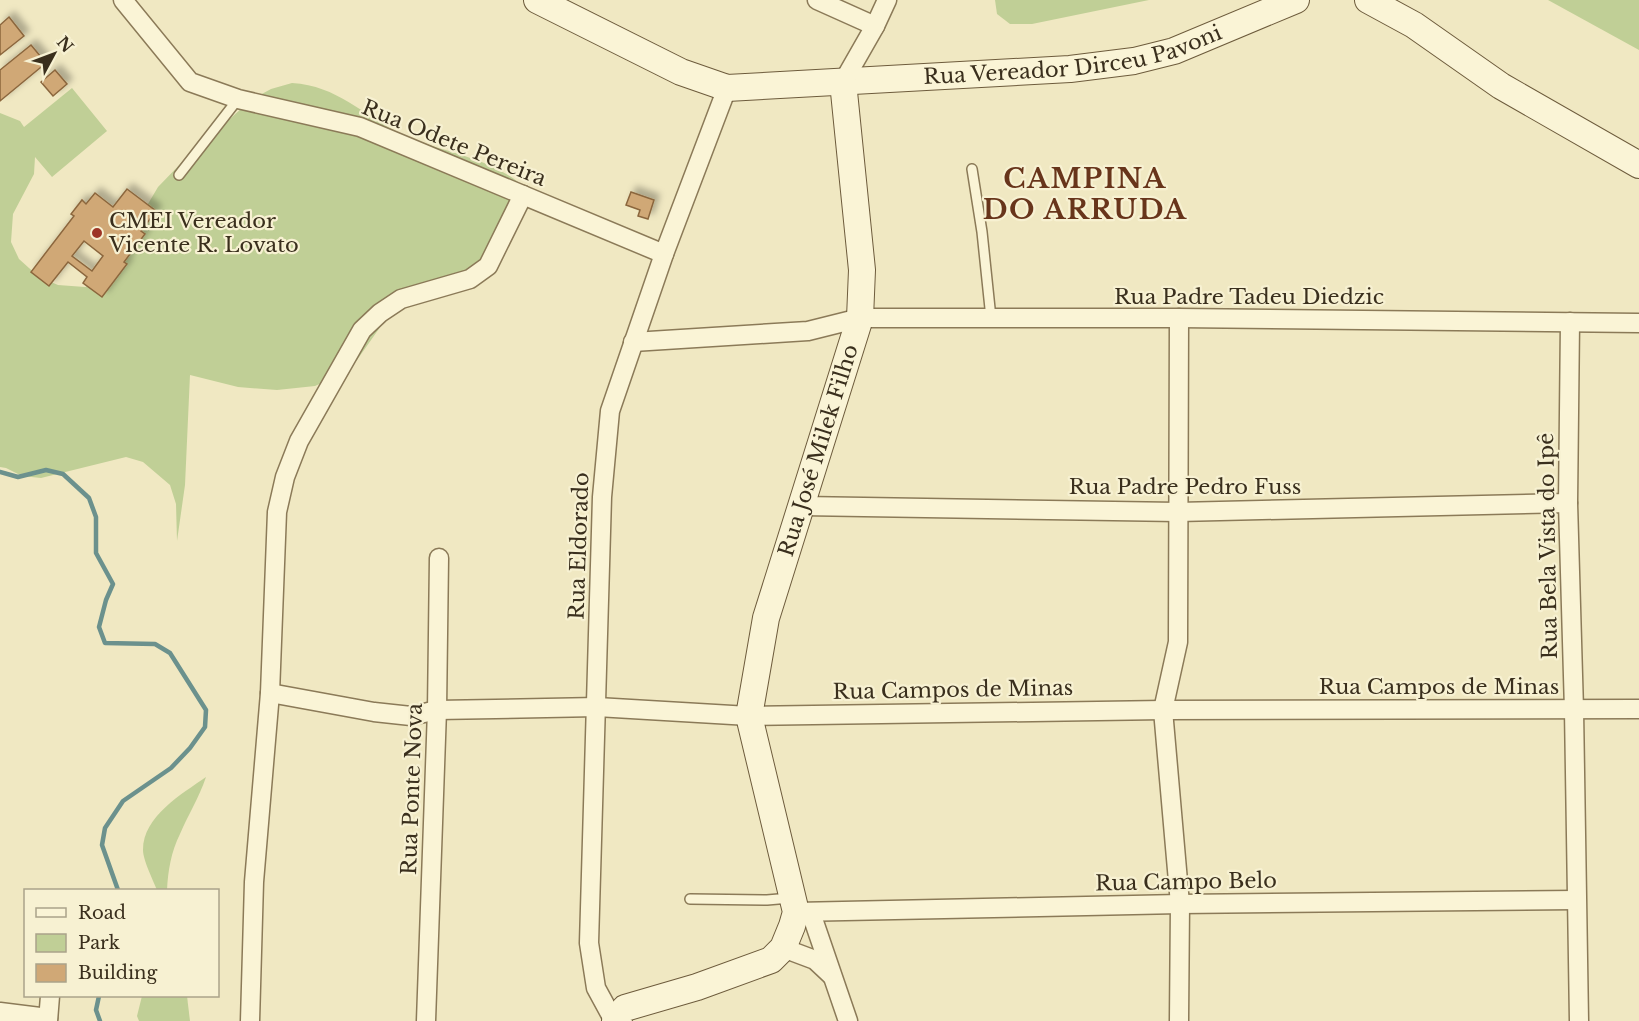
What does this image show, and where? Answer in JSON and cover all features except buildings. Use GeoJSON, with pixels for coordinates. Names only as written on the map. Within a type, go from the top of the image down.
{"type":"FeatureCollection","features":[{"type":"Feature","properties":{"kind":"main road"},"geometry":{"type":"LineString","coordinates":[[537,0],[681,72],[728,88],[843,82]]}},
{"type":"Feature","properties":{"kind":"main road","name":"Rua Vereador Dirceu Pavoni"},"geometry":{"type":"LineString","coordinates":[[843,82],[1070,69],[1134,61],[1174,51],[1296,0]]}},
{"type":"Feature","properties":{"kind":"main road"},"geometry":{"type":"LineString","coordinates":[[1368,0],[1414,25],[1501,86],[1639,165]]}},
{"type":"Feature","properties":{"kind":"main road","name":"Rua José Milek Filho"},"geometry":{"type":"LineString","coordinates":[[800,907],[748,716],[766,618],[860,318],[862,270],[843,82]]}},
{"type":"Feature","properties":{"kind":"main road"},"geometry":{"type":"LineString","coordinates":[[614,1021],[625,1008],[697,987],[771,960],[783,948],[800,907]]}},
{"type":"Feature","properties":{"kind":"street","name":"Rua Odete Pereira"},"geometry":{"type":"LineString","coordinates":[[123,0],[190,82],[238,99],[360,127],[664,254]]}},
{"type":"Feature","properties":{"kind":"street"},"geometry":{"type":"LineString","coordinates":[[817,0],[875,26]]}},
{"type":"Feature","properties":{"kind":"street"},"geometry":{"type":"LineString","coordinates":[[843,82],[887,0]]}},
{"type":"Feature","properties":{"kind":"street","name":"Rua Eldorado"},"geometry":{"type":"LineString","coordinates":[[614,1021],[596,988],[589,943],[602,497],[610,411],[664,254],[728,88]]}},
{"type":"Feature","properties":{"kind":"street"},"geometry":{"type":"LineString","coordinates":[[250,1021],[255,882],[270,693],[277,513],[285,477],[299,441],[362,330],[400,298],[470,279],[488,266],[523,195]]}},
{"type":"Feature","properties":{"kind":"street","name":"Rua Padre Tadeu Diedzic"},"geometry":{"type":"LineString","coordinates":[[633,342],[808,331],[860,318],[1179,318],[1639,323]]}},
{"type":"Feature","properties":{"kind":"street"},"geometry":{"type":"LineString","coordinates":[[1179,318],[1178,642],[1163,710],[1180,904],[1179,1021]]}},
{"type":"Feature","properties":{"kind":"street","name":"Rua Bela Vista do Ipê"},"geometry":{"type":"LineString","coordinates":[[1570,322],[1568,502],[1579,1021]]}},
{"type":"Feature","properties":{"kind":"street","name":"Rua Padre Pedro Fuss"},"geometry":{"type":"LineString","coordinates":[[802,506],[1178,512],[1568,502]]}},
{"type":"Feature","properties":{"kind":"street","name":"Rua Ponte Nova"},"geometry":{"type":"LineString","coordinates":[[426,1021],[440,558]]}},
{"type":"Feature","properties":{"kind":"street","name":"Rua Campos de Minas"},"geometry":{"type":"LineString","coordinates":[[270,693],[411,717],[437,711],[597,707],[748,716],[1163,710],[1639,709]]}},
{"type":"Feature","properties":{"kind":"street","name":"Rua Campo Belo"},"geometry":{"type":"LineString","coordinates":[[800,907],[1576,900]]}},
{"type":"Feature","properties":{"kind":"street"},"geometry":{"type":"LineString","coordinates":[[800,907],[832,976],[848,1021]]}},
{"type":"Feature","properties":{"kind":"street"},"geometry":{"type":"LineString","coordinates":[[783,948],[815,960],[832,976]]}},
{"type":"Feature","properties":{"kind":"street"},"geometry":{"type":"LineString","coordinates":[[0,1012],[48,1019],[50,997]]}},
{"type":"Feature","properties":{"kind":"lane"},"geometry":{"type":"LineString","coordinates":[[179,175],[238,99]]}},
{"type":"Feature","properties":{"kind":"lane"},"geometry":{"type":"LineString","coordinates":[[972,169],[992,318]]}},
{"type":"Feature","properties":{"kind":"lane"},"geometry":{"type":"LineString","coordinates":[[690,899],[767,900],[800,907]]}},
{"type":"Feature","properties":{"kind":"green space"},"geometry":{"type":"Polygon","coordinates":[[[995,0],[1149,0],[1032,24],[1010,24],[997,14],[995,0]]]}},
{"type":"Feature","properties":{"kind":"green space"},"geometry":{"type":"Polygon","coordinates":[[[1548,0],[1639,0],[1639,50],[1548,0]]]}},
{"type":"Feature","properties":{"kind":"green space"},"geometry":{"type":"Polygon","coordinates":[[[292,83],[323,89],[399,133],[490,166],[518,182],[509,213],[484,266],[398,308],[383,323],[357,360],[340,375],[315,386],[277,390],[238,387],[190,375],[185,485],[177,541],[176,504],[170,485],[143,462],[126,457],[41,478],[22,476],[0,467],[0,113],[20,121],[24,127],[72,88],[107,131],[52,177],[35,157],[34,174],[13,214],[11,242],[19,259],[39,277],[58,285],[85,287],[103,280],[158,187],[186,158],[251,100],[271,89],[292,83]]]}},
{"type":"Feature","properties":{"kind":"green space"},"geometry":{"type":"Polygon","coordinates":[[[206,777],[174,848],[167,889],[157,889],[143,854],[145,838],[157,816],[206,777]]]}},
{"type":"Feature","properties":{"kind":"green space"},"geometry":{"type":"Polygon","coordinates":[[[142,997],[187,997],[190,1021],[139,1021],[137,1016],[142,997]]]}},
{"type":"Feature","properties":{"kind":"waterway"},"geometry":{"type":"LineString","coordinates":[[0,472],[18,477],[46,470],[63,474],[89,498],[96,517],[96,553],[113,584],[99,627],[105,643],[155,644],[170,653],[206,710],[205,727],[190,748],[171,768],[123,801],[105,828],[102,845],[118,889]]}},
{"type":"Feature","properties":{"kind":"waterway"},"geometry":{"type":"LineString","coordinates":[[99,997],[96,1010],[100,1021]]}},
{"type":"Feature","properties":{"kind":"place","name":"CMEI Vereador Vicente R. Lovato"},"geometry":{"type":"Point","coordinates":[97,233]}},
{"type":"Feature","properties":{"kind":"district","name":"CAMPINA DO ARRUDA"},"geometry":{"type":"Point","coordinates":[1085,194]}}]}
